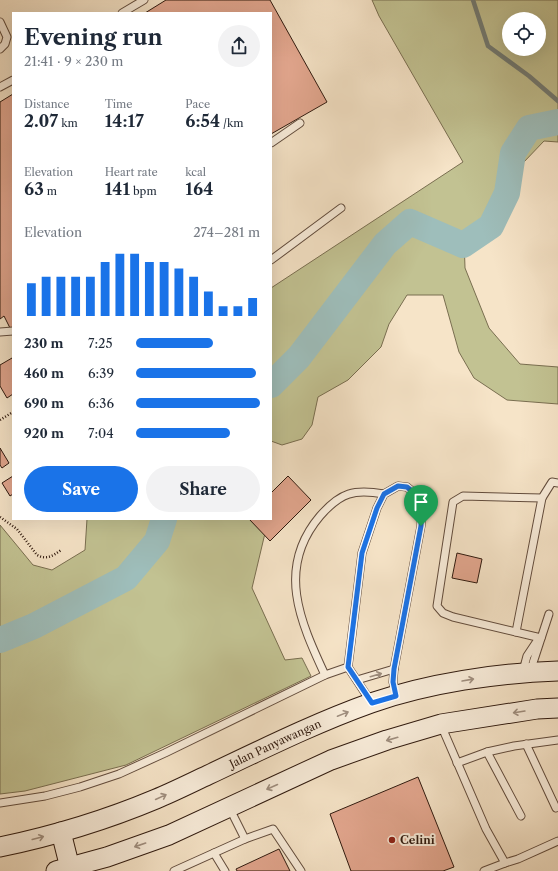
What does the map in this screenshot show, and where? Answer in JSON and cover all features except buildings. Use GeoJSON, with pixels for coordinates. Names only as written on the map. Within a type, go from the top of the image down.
{"type":"FeatureCollection","features":[{"type":"Feature","properties":{"kind":"main road","name":"Jalan Panyawangan"},"geometry":{"type":"LineString","coordinates":[[0,847],[25,842],[103,819],[156,799],[275,744],[372,703],[429,687],[451,683],[526,673],[558,671]]}},
{"type":"Feature","properties":{"kind":"main road"},"geometry":{"type":"LineString","coordinates":[[60,832],[63,870],[107,857],[169,835],[331,760],[386,740],[441,724],[537,709],[558,708]]}},
{"type":"Feature","properties":{"kind":"lane"},"geometry":{"type":"LineString","coordinates":[[124,12],[144,0]]}},
{"type":"Feature","properties":{"kind":"lane"},"geometry":{"type":"LineString","coordinates":[[0,22],[7,37],[5,44],[0,49]]}},
{"type":"Feature","properties":{"kind":"lane"},"geometry":{"type":"LineString","coordinates":[[0,88],[12,81]]}},
{"type":"Feature","properties":{"kind":"lane"},"geometry":{"type":"LineString","coordinates":[[272,142],[300,124]]}},
{"type":"Feature","properties":{"kind":"lane"},"geometry":{"type":"LineString","coordinates":[[272,259],[341,208]]}},
{"type":"Feature","properties":{"kind":"lane"},"geometry":{"type":"LineString","coordinates":[[0,332],[12,331]]}},
{"type":"Feature","properties":{"kind":"lane"},"geometry":{"type":"LineString","coordinates":[[516,632],[542,498],[552,482],[558,484]]}},
{"type":"Feature","properties":{"kind":"lane"},"geometry":{"type":"LineString","coordinates":[[372,703],[348,667],[362,553],[377,508],[384,494],[398,486],[407,487],[419,497],[422,504],[421,526],[394,669],[393,682],[396,696]]}},
{"type":"Feature","properties":{"kind":"lane"},"geometry":{"type":"LineString","coordinates":[[325,675],[305,629],[299,605],[295,581],[297,560],[304,540],[313,525],[328,508],[341,497],[354,492],[384,494]]}},
{"type":"Feature","properties":{"kind":"lane"},"geometry":{"type":"LineString","coordinates":[[540,638],[443,613],[437,606],[453,502],[463,496],[542,498]]}},
{"type":"Feature","properties":{"kind":"lane"},"geometry":{"type":"LineString","coordinates":[[526,673],[527,656],[540,638],[549,614]]}},
{"type":"Feature","properties":{"kind":"lane"},"geometry":{"type":"LineString","coordinates":[[0,803],[45,796],[80,787],[119,774],[325,675],[348,667]]}},
{"type":"Feature","properties":{"kind":"lane"},"geometry":{"type":"LineString","coordinates":[[357,680],[394,669]]}},
{"type":"Feature","properties":{"kind":"lane"},"geometry":{"type":"LineString","coordinates":[[441,724],[486,829],[505,863]]}},
{"type":"Feature","properties":{"kind":"lane"},"geometry":{"type":"LineString","coordinates":[[458,762],[487,752],[526,744],[558,740]]}},
{"type":"Feature","properties":{"kind":"lane"},"geometry":{"type":"LineString","coordinates":[[526,744],[556,808]]}},
{"type":"Feature","properties":{"kind":"lane"},"geometry":{"type":"LineString","coordinates":[[487,752],[521,816]]}},
{"type":"Feature","properties":{"kind":"lane"},"geometry":{"type":"LineString","coordinates":[[229,807],[245,839]]}},
{"type":"Feature","properties":{"kind":"lane"},"geometry":{"type":"LineString","coordinates":[[174,871],[245,839],[273,829],[301,871]]}},
{"type":"Feature","properties":{"kind":"lane"},"geometry":{"type":"LineString","coordinates":[[484,871],[518,859],[558,841]]}},
{"type":"Feature","properties":{"kind":"lane"},"geometry":{"type":"LineString","coordinates":[[214,853],[225,871]]}},
{"type":"Feature","properties":{"kind":"path"},"geometry":{"type":"LineString","coordinates":[[0,420],[12,413]]}},
{"type":"Feature","properties":{"kind":"path"},"geometry":{"type":"LineString","coordinates":[[0,517],[17,529],[37,555],[41,557],[51,557],[61,550]]}},
{"type":"Feature","properties":{"kind":"green space"},"geometry":{"type":"Polygon","coordinates":[[[372,0],[558,0],[558,142],[544,141],[523,163],[513,205],[483,229],[464,237],[465,268],[489,328],[520,364],[558,367],[558,404],[507,400],[474,378],[459,352],[443,295],[407,295],[389,324],[381,347],[348,380],[318,397],[312,425],[302,439],[282,445],[272,441],[272,287],[463,162],[379,16],[372,0]]]}},
{"type":"Feature","properties":{"kind":"green space"},"geometry":{"type":"Polygon","coordinates":[[[87,520],[258,520],[266,529],[252,588],[285,660],[302,658],[311,676],[126,765],[25,791],[0,794],[0,525],[33,565],[52,570],[85,550],[87,520]]]}},
{"type":"Feature","properties":{"kind":"waterway"},"geometry":{"type":"LineString","coordinates":[[473,0],[488,46],[529,76],[558,101]]}},
{"type":"Feature","properties":{"kind":"waterway"},"geometry":{"type":"LineString","coordinates":[[272,384],[299,357],[385,244],[410,222],[463,245],[491,226],[507,193],[513,153],[529,128],[558,122]]}},
{"type":"Feature","properties":{"kind":"waterway"},"geometry":{"type":"LineString","coordinates":[[0,640],[34,626],[126,578],[157,541],[164,520]]}},
{"type":"Feature","properties":{"kind":"place","name":"Celini"},"geometry":{"type":"Point","coordinates":[392,840]}},
{"type":"Feature","properties":{"kind":"route"},"geometry":{"type":"LineString","coordinates":[[398,486],[407,487],[419,497],[422,504],[421,526],[405,618],[394,669],[393,682],[396,696],[372,703],[348,667],[362,553],[377,508],[384,494],[398,486]]}}]}
